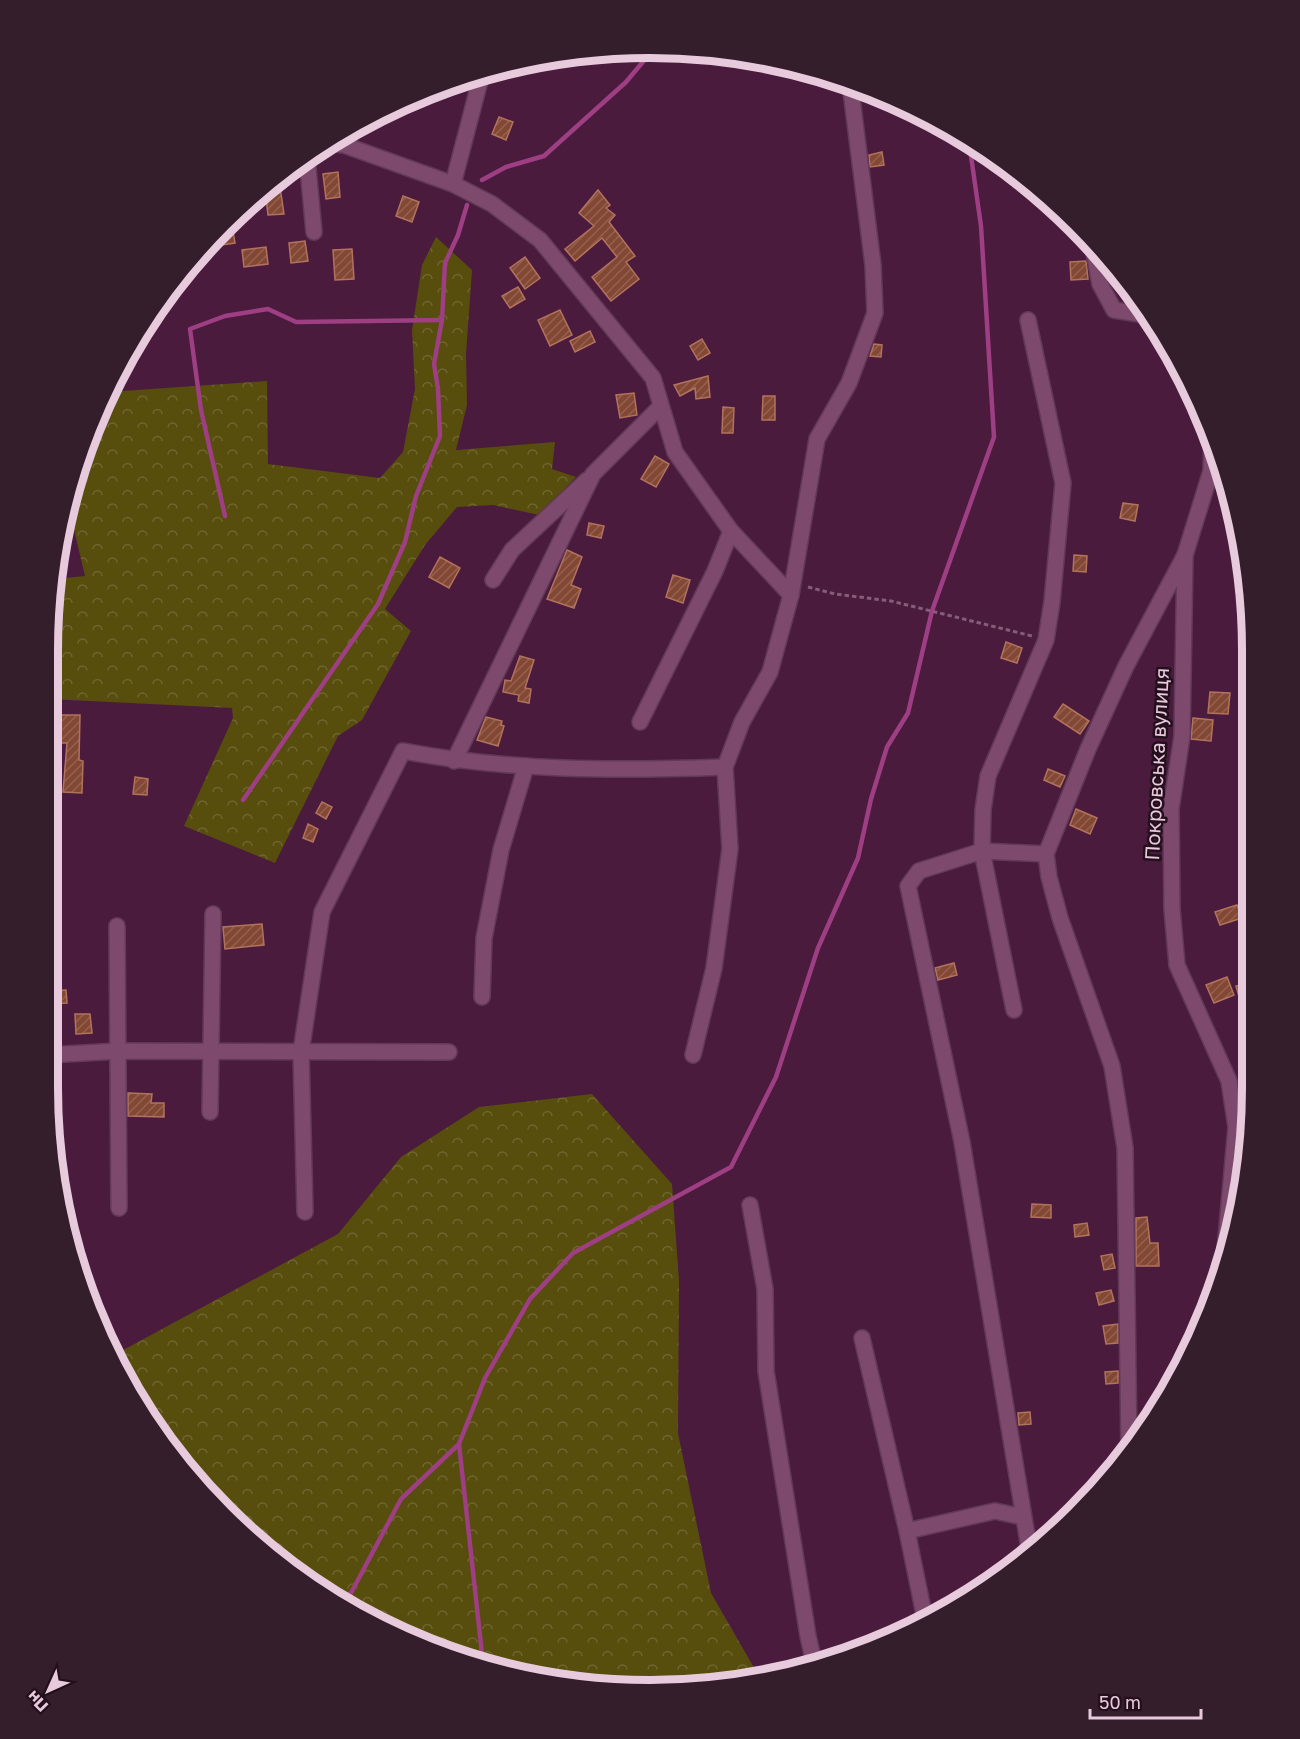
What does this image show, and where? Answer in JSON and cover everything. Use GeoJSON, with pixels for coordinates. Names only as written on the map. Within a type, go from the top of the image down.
{"type":"FeatureCollection","features":[{"type":"Feature","properties":{"kind":"street"},"geometry":{"type":"LineString","coordinates":[[453,184],[479,84]]}},
{"type":"Feature","properties":{"kind":"street"},"geometry":{"type":"LineString","coordinates":[[693,1055],[714,968],[730,849],[725,767],[742,722],[770,672],[792,589],[817,439],[849,383],[875,313],[872,254],[851,94]]}},
{"type":"Feature","properties":{"kind":"street"},"geometry":{"type":"LineString","coordinates":[[343,145],[453,184],[492,204],[540,240],[653,378],[675,452],[731,531],[792,589]]}},
{"type":"Feature","properties":{"kind":"street"},"geometry":{"type":"LineString","coordinates":[[308,168],[314,232]]}},
{"type":"Feature","properties":{"kind":"street"},"geometry":{"type":"LineString","coordinates":[[1096,261],[1100,284],[1114,310],[1136,314]]}},
{"type":"Feature","properties":{"kind":"street"},"geometry":{"type":"LineString","coordinates":[[1014,1010],[981,852],[988,776],[1046,640],[1052,602],[1063,483],[1028,320]]}},
{"type":"Feature","properties":{"kind":"street"},"geometry":{"type":"LineString","coordinates":[[493,580],[512,550],[661,406]]}},
{"type":"Feature","properties":{"kind":"street","name":"Покровська вулиця"},"geometry":{"type":"LineString","coordinates":[[1211,464],[1185,555],[1182,736],[1171,809],[1172,909],[1177,965],[1229,1082],[1236,1127],[1229,1210]]}},
{"type":"Feature","properties":{"kind":"street"},"geometry":{"type":"LineString","coordinates":[[454,761],[593,474]]}},
{"type":"Feature","properties":{"kind":"street"},"geometry":{"type":"LineString","coordinates":[[640,722],[715,571],[731,531]]}},
{"type":"Feature","properties":{"kind":"street"},"geometry":{"type":"LineString","coordinates":[[1129,1436],[1125,1148],[1112,1066],[1060,918],[1049,877],[1046,854],[1088,749],[1126,666],[1185,555]]}},
{"type":"Feature","properties":{"kind":"street"},"geometry":{"type":"LineString","coordinates":[[305,1212],[301,1052],[322,912],[403,751],[454,761],[526,766],[640,770],[725,767]]}},
{"type":"Feature","properties":{"kind":"street"},"geometry":{"type":"LineString","coordinates":[[483,997],[484,938],[501,850],[526,766]]}},
{"type":"Feature","properties":{"kind":"street"},"geometry":{"type":"LineString","coordinates":[[1028,1544],[962,1142],[908,886],[919,871],[981,852],[1046,854]]}},
{"type":"Feature","properties":{"kind":"street"},"geometry":{"type":"LineString","coordinates":[[210,1112],[213,914]]}},
{"type":"Feature","properties":{"kind":"street"},"geometry":{"type":"LineString","coordinates":[[117,926],[119,1208]]}},
{"type":"Feature","properties":{"kind":"street"},"geometry":{"type":"LineString","coordinates":[[58,1054],[119,1051],[449,1052]]}},
{"type":"Feature","properties":{"kind":"street"},"geometry":{"type":"LineString","coordinates":[[750,1205],[765,1289],[766,1371],[813,1657]]}},
{"type":"Feature","properties":{"kind":"street"},"geometry":{"type":"LineString","coordinates":[[862,1338],[924,1613]]}},
{"type":"Feature","properties":{"kind":"street"},"geometry":{"type":"LineString","coordinates":[[907,1531],[995,1511],[1023,1516]]}},
{"type":"Feature","properties":{"kind":"path"},"geometry":{"type":"LineString","coordinates":[[792,589],[891,601],[1002,627],[1046,640]]}},
{"type":"Feature","properties":{"kind":"green space"},"geometry":{"type":"Polygon","coordinates":[[[436,237],[472,270],[466,354],[467,405],[456,450],[555,442],[552,469],[576,477],[539,515],[493,505],[457,507],[425,545],[385,609],[411,631],[362,720],[338,736],[275,863],[184,826],[233,718],[232,708],[58,699],[58,650],[63,578],[85,576],[73,524],[79,497],[90,460],[118,391],[267,381],[268,464],[380,478],[403,452],[415,389],[412,330],[422,265],[436,237]]]}},
{"type":"Feature","properties":{"kind":"green space"},"geometry":{"type":"Polygon","coordinates":[[[592,1094],[672,1184],[679,1281],[678,1433],[711,1593],[756,1670],[689,1679],[650,1680],[573,1675],[535,1669],[460,1649],[388,1620],[321,1581],[260,1534],[232,1507],[205,1479],[158,1418],[120,1352],[338,1234],[401,1157],[479,1107],[592,1094]]]}},
{"type":"Feature","properties":{"kind":"building"},"geometry":{"type":"Polygon","coordinates":[[[499,117],[513,122],[506,140],[492,134],[499,117]]]}},
{"type":"Feature","properties":{"kind":"building"},"geometry":{"type":"Polygon","coordinates":[[[882,152],[884,165],[870,167],[869,155],[882,152]]]}},
{"type":"Feature","properties":{"kind":"building"},"geometry":{"type":"Polygon","coordinates":[[[338,172],[340,197],[326,199],[323,174],[338,172]]]}},
{"type":"Feature","properties":{"kind":"building"},"geometry":{"type":"Polygon","coordinates":[[[280,189],[284,214],[268,215],[266,200],[280,189]]]}},
{"type":"Feature","properties":{"kind":"building"},"geometry":{"type":"Polygon","coordinates":[[[598,190],[610,205],[606,208],[615,215],[609,222],[635,256],[626,262],[639,279],[611,301],[592,277],[617,257],[602,238],[575,261],[565,249],[594,226],[579,213],[598,190]]]}},
{"type":"Feature","properties":{"kind":"building"},"geometry":{"type":"Polygon","coordinates":[[[403,196],[419,202],[412,222],[396,216],[403,196]]]}},
{"type":"Feature","properties":{"kind":"building"},"geometry":{"type":"Polygon","coordinates":[[[233,231],[235,243],[219,245],[233,231]]]}},
{"type":"Feature","properties":{"kind":"building"},"geometry":{"type":"Polygon","coordinates":[[[305,241],[308,261],[291,263],[289,243],[305,241]]]}},
{"type":"Feature","properties":{"kind":"building"},"geometry":{"type":"Polygon","coordinates":[[[266,247],[268,264],[244,267],[242,250],[266,247]]]}},
{"type":"Feature","properties":{"kind":"building"},"geometry":{"type":"Polygon","coordinates":[[[352,249],[354,279],[335,280],[333,250],[352,249]]]}},
{"type":"Feature","properties":{"kind":"building"},"geometry":{"type":"Polygon","coordinates":[[[525,257],[540,278],[525,289],[510,268],[525,257]]]}},
{"type":"Feature","properties":{"kind":"building"},"geometry":{"type":"Polygon","coordinates":[[[1086,261],[1088,279],[1071,280],[1070,262],[1086,261]]]}},
{"type":"Feature","properties":{"kind":"building"},"geometry":{"type":"Polygon","coordinates":[[[518,287],[525,299],[510,308],[502,296],[518,287]]]}},
{"type":"Feature","properties":{"kind":"building"},"geometry":{"type":"Polygon","coordinates":[[[560,310],[572,335],[550,346],[538,320],[560,310]]]}},
{"type":"Feature","properties":{"kind":"building"},"geometry":{"type":"Polygon","coordinates":[[[590,331],[595,342],[575,352],[570,341],[590,331]]]}},
{"type":"Feature","properties":{"kind":"building"},"geometry":{"type":"Polygon","coordinates":[[[702,339],[710,353],[698,360],[690,346],[702,339]]]}},
{"type":"Feature","properties":{"kind":"building"},"geometry":{"type":"Polygon","coordinates":[[[874,344],[882,345],[881,357],[870,356],[874,344]]]}},
{"type":"Feature","properties":{"kind":"building"},"geometry":{"type":"Polygon","coordinates":[[[708,376],[710,397],[696,399],[695,388],[680,396],[674,385],[708,376]]]}},
{"type":"Feature","properties":{"kind":"building"},"geometry":{"type":"Polygon","coordinates":[[[634,393],[637,415],[620,418],[616,395],[634,393]]]}},
{"type":"Feature","properties":{"kind":"building"},"geometry":{"type":"Polygon","coordinates":[[[763,396],[775,396],[775,420],[762,420],[763,396]]]}},
{"type":"Feature","properties":{"kind":"building"},"geometry":{"type":"Polygon","coordinates":[[[723,407],[734,408],[733,433],[722,433],[723,407]]]}},
{"type":"Feature","properties":{"kind":"building"},"geometry":{"type":"Polygon","coordinates":[[[655,456],[669,464],[656,487],[641,479],[655,456]]]}},
{"type":"Feature","properties":{"kind":"building"},"geometry":{"type":"Polygon","coordinates":[[[1123,503],[1138,505],[1135,521],[1120,518],[1123,503]]]}},
{"type":"Feature","properties":{"kind":"building"},"geometry":{"type":"Polygon","coordinates":[[[589,523],[604,526],[601,538],[587,535],[589,523]]]}},
{"type":"Feature","properties":{"kind":"building"},"geometry":{"type":"Polygon","coordinates":[[[567,550],[582,557],[571,585],[581,589],[574,608],[547,599],[567,550]]]}},
{"type":"Feature","properties":{"kind":"building"},"geometry":{"type":"Polygon","coordinates":[[[1074,555],[1087,556],[1086,572],[1073,571],[1074,555]]]}},
{"type":"Feature","properties":{"kind":"building"},"geometry":{"type":"Polygon","coordinates":[[[440,557],[460,568],[449,588],[429,577],[440,557]]]}},
{"type":"Feature","properties":{"kind":"building"},"geometry":{"type":"Polygon","coordinates":[[[673,575],[690,580],[683,603],[666,597],[673,575]]]}},
{"type":"Feature","properties":{"kind":"building"},"geometry":{"type":"Polygon","coordinates":[[[1006,642],[1022,648],[1017,663],[1001,658],[1006,642]]]}},
{"type":"Feature","properties":{"kind":"building"},"geometry":{"type":"Polygon","coordinates":[[[520,656],[534,660],[525,688],[531,689],[529,703],[518,701],[519,695],[503,692],[505,680],[511,681],[520,656]]]}},
{"type":"Feature","properties":{"kind":"building"},"geometry":{"type":"Polygon","coordinates":[[[1210,692],[1230,693],[1228,714],[1208,713],[1210,692]]]}},
{"type":"Feature","properties":{"kind":"building"},"geometry":{"type":"Polygon","coordinates":[[[1063,704],[1089,721],[1080,734],[1054,717],[1063,704]]]}},
{"type":"Feature","properties":{"kind":"building"},"geometry":{"type":"Polygon","coordinates":[[[58,715],[80,715],[79,760],[83,761],[82,793],[63,792],[67,743],[58,743],[58,715]]]}},
{"type":"Feature","properties":{"kind":"building"},"geometry":{"type":"Polygon","coordinates":[[[486,717],[502,721],[501,725],[504,726],[498,746],[477,740],[486,717]]]}},
{"type":"Feature","properties":{"kind":"building"},"geometry":{"type":"Polygon","coordinates":[[[1193,718],[1213,720],[1211,741],[1191,739],[1193,718]]]}},
{"type":"Feature","properties":{"kind":"building"},"geometry":{"type":"Polygon","coordinates":[[[1048,769],[1065,776],[1060,787],[1044,780],[1048,769]]]}},
{"type":"Feature","properties":{"kind":"building"},"geometry":{"type":"Polygon","coordinates":[[[135,777],[148,779],[147,795],[133,794],[135,777]]]}},
{"type":"Feature","properties":{"kind":"building"},"geometry":{"type":"Polygon","coordinates":[[[322,802],[332,807],[326,819],[316,813],[322,802]]]}},
{"type":"Feature","properties":{"kind":"building"},"geometry":{"type":"Polygon","coordinates":[[[1076,809],[1097,818],[1090,834],[1070,825],[1076,809]]]}},
{"type":"Feature","properties":{"kind":"building"},"geometry":{"type":"Polygon","coordinates":[[[308,824],[318,829],[313,842],[303,838],[308,824]]]}},
{"type":"Feature","properties":{"kind":"building"},"geometry":{"type":"Polygon","coordinates":[[[58,845],[61,845],[60,862],[58,862],[58,845]]]}},
{"type":"Feature","properties":{"kind":"building"},"geometry":{"type":"Polygon","coordinates":[[[1237,905],[1242,918],[1220,925],[1215,912],[1237,905]]]}},
{"type":"Feature","properties":{"kind":"building"},"geometry":{"type":"Polygon","coordinates":[[[262,924],[264,945],[225,949],[223,927],[262,924]]]}},
{"type":"Feature","properties":{"kind":"building"},"geometry":{"type":"Polygon","coordinates":[[[954,963],[957,975],[938,980],[935,968],[954,963]]]}},
{"type":"Feature","properties":{"kind":"building"},"geometry":{"type":"Polygon","coordinates":[[[1227,977],[1234,995],[1214,1003],[1206,985],[1227,977]]]}},
{"type":"Feature","properties":{"kind":"building"},"geometry":{"type":"Polygon","coordinates":[[[1242,985],[1242,1007],[1236,986],[1242,985]]]}},
{"type":"Feature","properties":{"kind":"building"},"geometry":{"type":"Polygon","coordinates":[[[58,990],[66,990],[67,1003],[58,1003],[58,990]]]}},
{"type":"Feature","properties":{"kind":"building"},"geometry":{"type":"Polygon","coordinates":[[[75,1014],[90,1014],[92,1033],[76,1034],[75,1014]]]}},
{"type":"Feature","properties":{"kind":"building"},"geometry":{"type":"Polygon","coordinates":[[[128,1093],[152,1094],[151,1103],[164,1103],[164,1117],[128,1116],[128,1093]]]}},
{"type":"Feature","properties":{"kind":"building"},"geometry":{"type":"Polygon","coordinates":[[[1032,1204],[1051,1205],[1051,1218],[1031,1217],[1032,1204]]]}},
{"type":"Feature","properties":{"kind":"building"},"geometry":{"type":"Polygon","coordinates":[[[1147,1217],[1150,1243],[1158,1243],[1159,1266],[1136,1266],[1136,1218],[1147,1217]]]}},
{"type":"Feature","properties":{"kind":"building"},"geometry":{"type":"Polygon","coordinates":[[[1087,1223],[1089,1235],[1075,1237],[1074,1225],[1087,1223]]]}},
{"type":"Feature","properties":{"kind":"building"},"geometry":{"type":"Polygon","coordinates":[[[1112,1254],[1115,1268],[1104,1270],[1101,1256],[1112,1254]]]}},
{"type":"Feature","properties":{"kind":"building"},"geometry":{"type":"Polygon","coordinates":[[[1111,1290],[1114,1301],[1099,1305],[1096,1293],[1111,1290]]]}},
{"type":"Feature","properties":{"kind":"building"},"geometry":{"type":"Polygon","coordinates":[[[1118,1324],[1118,1343],[1106,1344],[1103,1326],[1118,1324]]]}},
{"type":"Feature","properties":{"kind":"building"},"geometry":{"type":"Polygon","coordinates":[[[1118,1371],[1118,1383],[1106,1384],[1105,1372],[1118,1371]]]}},
{"type":"Feature","properties":{"kind":"building"},"geometry":{"type":"Polygon","coordinates":[[[1030,1412],[1031,1424],[1019,1425],[1018,1413],[1030,1412]]]}},
{"type":"Feature","properties":{"kind":"waterway"},"geometry":{"type":"LineString","coordinates":[[482,180],[506,167],[544,156],[626,82],[646,58]]}},
{"type":"Feature","properties":{"kind":"waterway"},"geometry":{"type":"LineString","coordinates":[[482,1656],[459,1444],[485,1378],[530,1299],[573,1253],[731,1167],[776,1077],[818,948],[858,858],[871,799],[887,747],[908,713],[932,611],[994,437],[981,226],[971,153]]}},
{"type":"Feature","properties":{"kind":"waterway"},"geometry":{"type":"LineString","coordinates":[[243,800],[378,604],[405,542],[416,496],[440,436],[438,389],[434,364],[442,320],[445,263],[458,235],[467,205]]}},
{"type":"Feature","properties":{"kind":"waterway"},"geometry":{"type":"LineString","coordinates":[[225,516],[201,410],[190,329],[225,316],[268,309],[296,322],[442,320]]}},
{"type":"Feature","properties":{"kind":"waterway"},"geometry":{"type":"LineString","coordinates":[[346,1596],[351,1593],[401,1499],[459,1444]]}}]}
